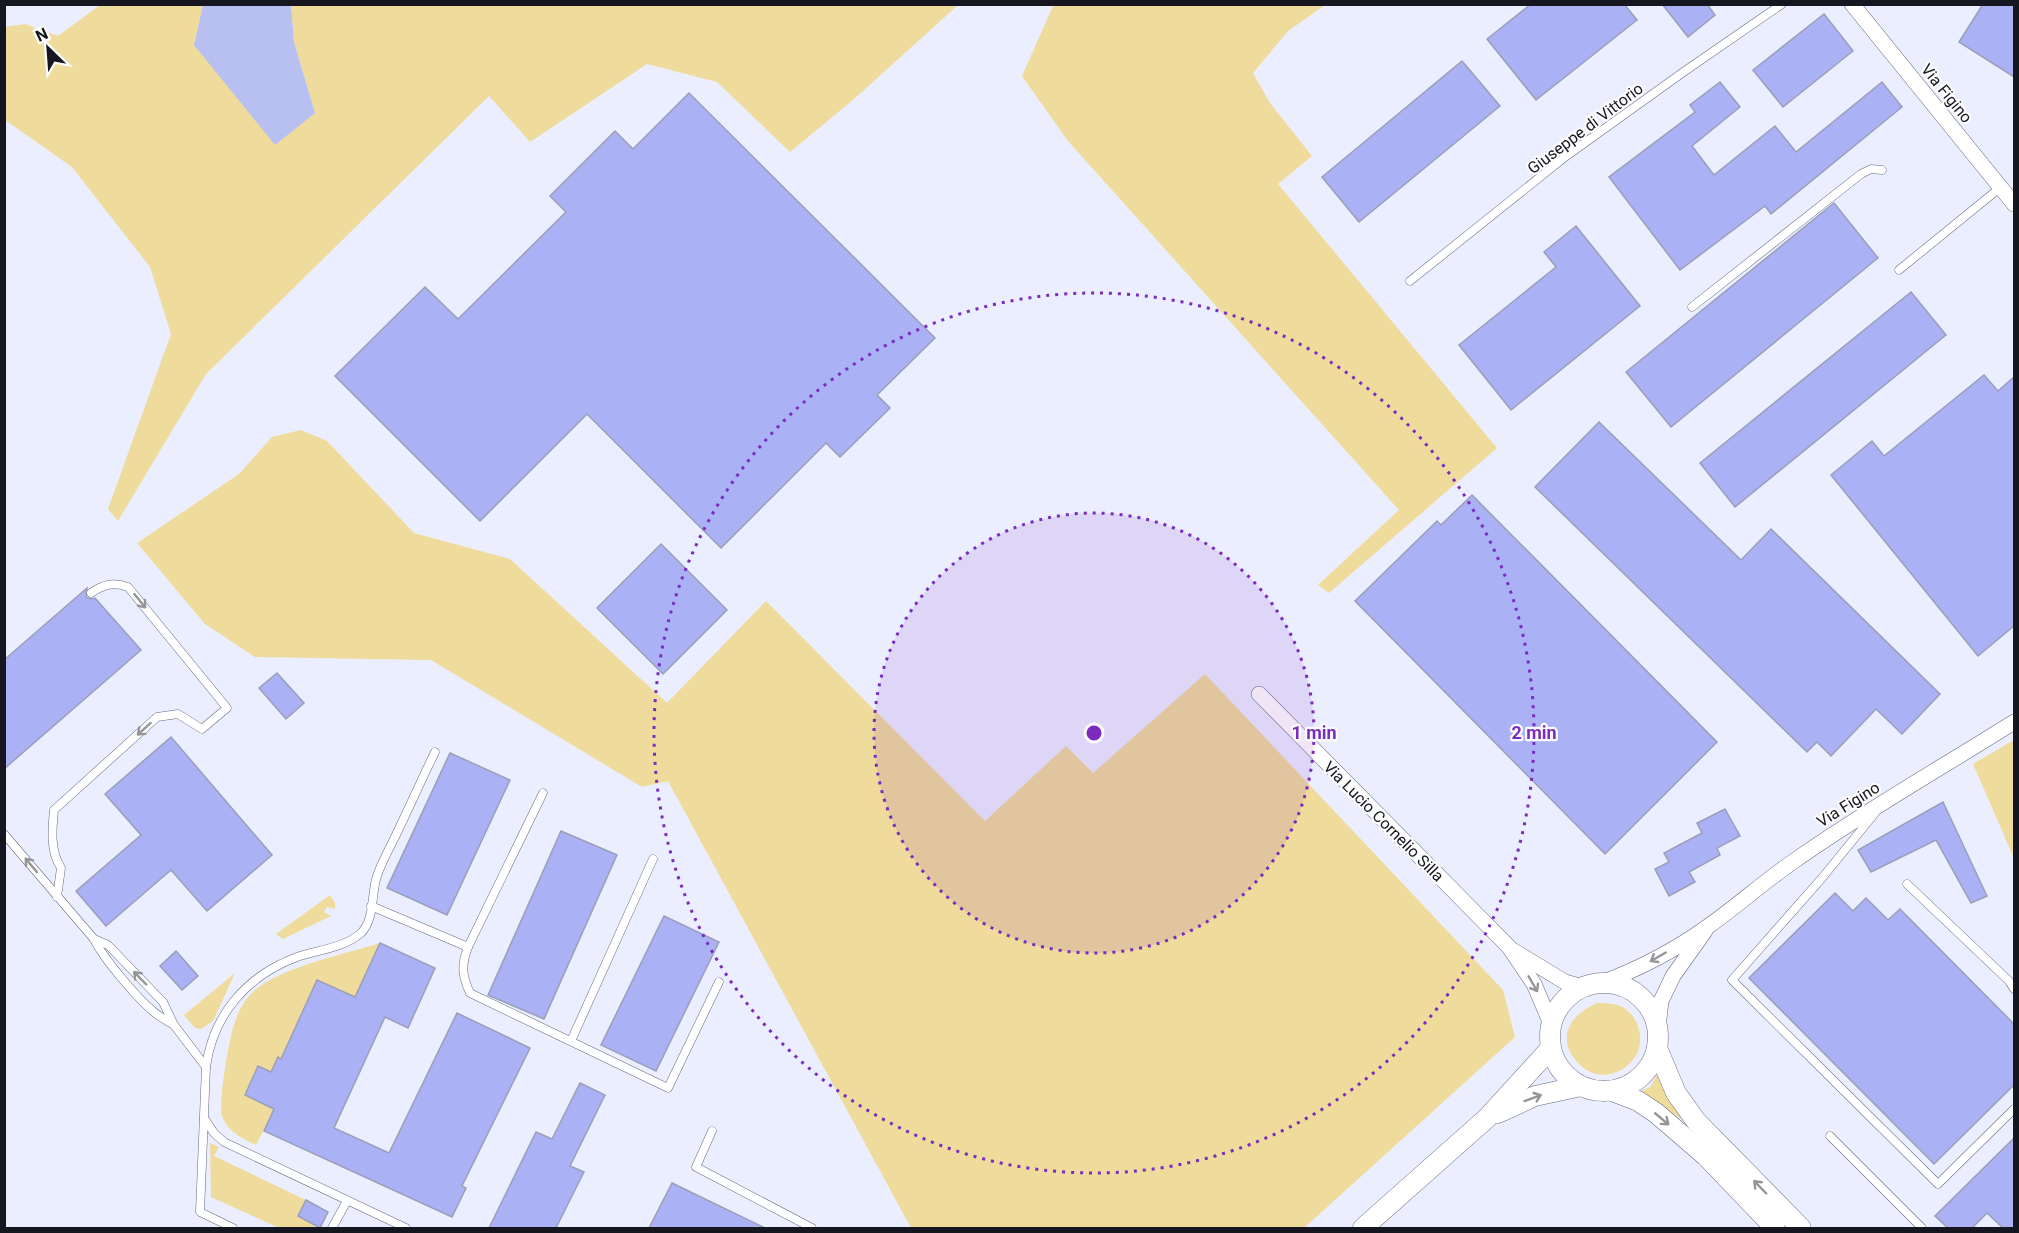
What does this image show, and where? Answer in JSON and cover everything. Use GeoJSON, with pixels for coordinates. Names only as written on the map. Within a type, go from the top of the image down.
{"type":"FeatureCollection","features":[{"type":"Feature","properties":{"kind":"street","name":"Via Figino"},"geometry":{"type":"LineString","coordinates":[[1852,4],[2014,204]]}},
{"type":"Feature","properties":{"kind":"street","name":"Via Lucio Cornelio Silla"},"geometry":{"type":"LineString","coordinates":[[1259,694],[1509,947],[1534,984],[1551,1024],[1551,1049],[1555,1061],[1561,1071],[1581,1086]]}},
{"type":"Feature","properties":{"kind":"street","name":"Via Figino"},"geometry":{"type":"LineString","coordinates":[[1592,985],[1626,974],[1708,927],[1791,863],[2014,722]]}},
{"type":"Feature","properties":{"kind":"street","name":"Via Figino"},"geometry":{"type":"LineString","coordinates":[[1658,1028],[1660,1001],[1673,976],[1708,927]]}},
{"type":"Feature","properties":{"kind":"street","name":"Via Lucio Cornelio Silla"},"geometry":{"type":"LineString","coordinates":[[1509,947],[1565,982],[1617,985],[1633,991],[1650,1008],[1658,1028]]}},
{"type":"Feature","properties":{"kind":"street"},"geometry":{"type":"LineString","coordinates":[[1551,1024],[1563,1001],[1592,985]]}},
{"type":"Feature","properties":{"kind":"street"},"geometry":{"type":"LineString","coordinates":[[1612,1091],[1634,1082],[1644,1074],[1652,1063],[1657,1048],[1658,1028]]}},
{"type":"Feature","properties":{"kind":"street"},"geometry":{"type":"LineString","coordinates":[[1657,1048],[1676,1093],[1696,1122],[1801,1228]]}},
{"type":"Feature","properties":{"kind":"street"},"geometry":{"type":"LineString","coordinates":[[1363,1228],[1487,1118],[1551,1049]]}},
{"type":"Feature","properties":{"kind":"street"},"geometry":{"type":"LineString","coordinates":[[1487,1118],[1535,1096],[1581,1086],[1592,1090],[1612,1091],[1638,1101],[1656,1113],[1706,1156],[1775,1228]]}},
{"type":"Feature","properties":{"kind":"lane","name":"Giuseppe di Vittorio"},"geometry":{"type":"LineString","coordinates":[[1410,281],[1565,157],[1672,79],[1782,4]]}},
{"type":"Feature","properties":{"kind":"lane"},"geometry":{"type":"LineString","coordinates":[[1692,307],[1861,174],[1871,169],[1881,170]]}},
{"type":"Feature","properties":{"kind":"lane"},"geometry":{"type":"LineString","coordinates":[[1899,270],[2001,188]]}},
{"type":"Feature","properties":{"kind":"lane"},"geometry":{"type":"LineString","coordinates":[[57,897],[61,868],[54,858],[52,830],[54,810],[157,717],[178,714],[202,729],[227,708],[128,587],[116,583],[102,585],[91,593]]}},
{"type":"Feature","properties":{"kind":"lane"},"geometry":{"type":"LineString","coordinates":[[233,1228],[200,1212],[206,1067],[208,1052],[221,1020],[232,1001],[258,979],[296,958],[347,942],[362,932],[369,919],[377,876],[435,752]]}},
{"type":"Feature","properties":{"kind":"lane"},"geometry":{"type":"LineString","coordinates":[[543,793],[463,960],[462,972],[470,993],[668,1088],[719,982]]}},
{"type":"Feature","properties":{"kind":"lane"},"geometry":{"type":"LineString","coordinates":[[1883,803],[1822,878],[1732,980],[1938,1184],[2014,1109]]}},
{"type":"Feature","properties":{"kind":"lane"},"geometry":{"type":"LineString","coordinates":[[4,834],[94,939],[101,953],[141,999],[154,1012],[174,1025]]}},
{"type":"Feature","properties":{"kind":"lane"},"geometry":{"type":"LineString","coordinates":[[571,1041],[653,859]]}},
{"type":"Feature","properties":{"kind":"lane"},"geometry":{"type":"LineString","coordinates":[[1908,884],[2010,981],[2014,990]]}},
{"type":"Feature","properties":{"kind":"lane"},"geometry":{"type":"LineString","coordinates":[[372,906],[468,947]]}},
{"type":"Feature","properties":{"kind":"lane"},"geometry":{"type":"LineString","coordinates":[[94,939],[108,945],[163,1002],[174,1025],[206,1067]]}},
{"type":"Feature","properties":{"kind":"lane"},"geometry":{"type":"LineString","coordinates":[[203,1116],[214,1133],[224,1142],[405,1228]]}},
{"type":"Feature","properties":{"kind":"lane"},"geometry":{"type":"LineString","coordinates":[[712,1131],[696,1167],[812,1228]]}},
{"type":"Feature","properties":{"kind":"lane"},"geometry":{"type":"LineString","coordinates":[[1830,1136],[1922,1228]]}},
{"type":"Feature","properties":{"kind":"lane"},"geometry":{"type":"LineString","coordinates":[[332,1228],[347,1201]]}},
{"type":"Feature","properties":{"kind":"shaded area"},"geometry":{"type":"Polygon","coordinates":[[[1054,4],[1325,5],[1288,31],[1253,73],[1270,103],[1312,156],[1278,184],[1497,448],[1329,593],[1318,585],[1399,510],[1068,141],[1022,76],[1054,4]]]}},
{"type":"Feature","properties":{"kind":"shaded area"},"geometry":{"type":"Polygon","coordinates":[[[100,5],[203,5],[194,45],[315,113],[294,42],[291,5],[958,5],[853,100],[790,152],[717,82],[647,64],[530,142],[489,96],[206,374],[118,521],[108,509],[171,334],[150,267],[72,167],[5,120],[4,27],[25,24],[58,36],[100,5]]]}},
{"type":"Feature","properties":{"kind":"shaded area"},"geometry":{"type":"Polygon","coordinates":[[[301,430],[327,441],[414,533],[510,559],[667,703],[766,601],[985,821],[1066,746],[1093,773],[1205,674],[1503,990],[1515,1037],[1304,1228],[911,1228],[668,781],[642,787],[431,660],[255,657],[205,624],[137,543],[239,474],[272,437],[301,430]]]}},
{"type":"Feature","properties":{"kind":"shaded area"},"geometry":{"type":"Polygon","coordinates":[[[2014,740],[2014,858],[1973,764],[2014,740]]]}},
{"type":"Feature","properties":{"kind":"shaded area"},"geometry":{"type":"Polygon","coordinates":[[[330,895],[335,903],[335,909],[327,907],[324,912],[331,916],[283,939],[276,934],[330,895]]]}},
{"type":"Feature","properties":{"kind":"shaded area"},"geometry":{"type":"Polygon","coordinates":[[[380,943],[355,997],[317,980],[308,1071],[278,1058],[271,1072],[258,1067],[245,1095],[274,1109],[256,1145],[236,1134],[222,1116],[221,1099],[232,1032],[248,997],[281,974],[380,943]]]}},
{"type":"Feature","properties":{"kind":"shaded area"},"geometry":{"type":"Polygon","coordinates":[[[235,973],[213,1021],[201,1029],[195,1028],[184,1015],[235,973]]]}},
{"type":"Feature","properties":{"kind":"shaded area"},"geometry":{"type":"Polygon","coordinates":[[[1597,1003],[1614,1004],[1629,1012],[1637,1024],[1640,1038],[1638,1051],[1630,1064],[1616,1072],[1600,1075],[1579,1064],[1568,1046],[1567,1037],[1568,1029],[1579,1014],[1597,1003]]]}},
{"type":"Feature","properties":{"kind":"shaded area"},"geometry":{"type":"Polygon","coordinates":[[[1657,1075],[1692,1126],[1640,1092],[1650,1087],[1657,1075]]]}},
{"type":"Feature","properties":{"kind":"shaded area"},"geometry":{"type":"Polygon","coordinates":[[[210,1143],[219,1147],[214,1156],[306,1200],[298,1216],[315,1225],[313,1228],[279,1228],[211,1197],[210,1143]]]}},
{"type":"Feature","properties":{"kind":"water"},"geometry":{"type":"Polygon","coordinates":[[[203,5],[291,5],[294,42],[315,113],[275,145],[194,45],[203,5]]]}},
{"type":"Feature","properties":{"kind":"building"},"geometry":{"type":"Polygon","coordinates":[[[1531,4],[1624,4],[1637,20],[1536,100],[1487,39],[1531,4]]]}},
{"type":"Feature","properties":{"kind":"building"},"geometry":{"type":"Polygon","coordinates":[[[1662,4],[1707,4],[1715,15],[1688,37],[1662,4]]]}},
{"type":"Feature","properties":{"kind":"building"},"geometry":{"type":"Polygon","coordinates":[[[1983,4],[2014,4],[2014,77],[1959,42],[1983,4]]]}},
{"type":"Feature","properties":{"kind":"building"},"geometry":{"type":"Polygon","coordinates":[[[1824,14],[1853,51],[1783,107],[1753,70],[1824,14]]]}},
{"type":"Feature","properties":{"kind":"building"},"geometry":{"type":"Polygon","coordinates":[[[1462,61],[1500,106],[1359,222],[1322,177],[1462,61]]]}},
{"type":"Feature","properties":{"kind":"building"},"geometry":{"type":"Polygon","coordinates":[[[1720,82],[1740,107],[1692,146],[1714,175],[1775,126],[1796,152],[1882,82],[1902,107],[1771,214],[1765,206],[1680,270],[1609,177],[1695,112],[1690,105],[1720,82]]]}},
{"type":"Feature","properties":{"kind":"building"},"geometry":{"type":"Polygon","coordinates":[[[689,93],[935,338],[877,395],[890,408],[840,457],[826,443],[721,548],[587,414],[480,521],[335,376],[425,287],[458,319],[566,212],[550,196],[615,131],[633,149],[689,93]]]}},
{"type":"Feature","properties":{"kind":"building"},"geometry":{"type":"Polygon","coordinates":[[[1834,203],[1878,258],[1671,427],[1626,372],[1834,203]]]}},
{"type":"Feature","properties":{"kind":"building"},"geometry":{"type":"Polygon","coordinates":[[[1576,226],[1640,306],[1511,410],[1459,345],[1556,267],[1544,252],[1576,226]]]}},
{"type":"Feature","properties":{"kind":"building"},"geometry":{"type":"Polygon","coordinates":[[[1911,292],[1946,335],[1735,507],[1700,463],[1911,292]]]}},
{"type":"Feature","properties":{"kind":"building"},"geometry":{"type":"Polygon","coordinates":[[[1984,375],[1998,391],[2014,377],[2014,626],[1978,656],[1831,475],[1872,441],[1884,456],[1984,375]]]}},
{"type":"Feature","properties":{"kind":"building"},"geometry":{"type":"Polygon","coordinates":[[[1599,422],[1741,560],[1771,529],[1940,694],[1902,734],[1876,709],[1831,756],[1817,742],[1807,752],[1535,487],[1599,422]]]}},
{"type":"Feature","properties":{"kind":"building"},"geometry":{"type":"Polygon","coordinates":[[[1472,495],[1717,742],[1605,854],[1355,601],[1437,521],[1441,525],[1472,495]]]}},
{"type":"Feature","properties":{"kind":"building"},"geometry":{"type":"Polygon","coordinates":[[[661,544],[727,610],[663,674],[597,608],[661,544]]]}},
{"type":"Feature","properties":{"kind":"building"},"geometry":{"type":"Polygon","coordinates":[[[87,588],[86,597],[95,598],[141,650],[4,769],[4,660],[87,588]]]}},
{"type":"Feature","properties":{"kind":"building"},"geometry":{"type":"Polygon","coordinates":[[[277,673],[304,703],[286,719],[259,688],[277,673]]]}},
{"type":"Feature","properties":{"kind":"building"},"geometry":{"type":"Polygon","coordinates":[[[171,737],[272,855],[207,911],[171,870],[106,926],[76,891],[141,835],[105,794],[171,737]]]}},
{"type":"Feature","properties":{"kind":"building"},"geometry":{"type":"Polygon","coordinates":[[[450,753],[510,780],[447,915],[387,888],[450,753]]]}},
{"type":"Feature","properties":{"kind":"building"},"geometry":{"type":"Polygon","coordinates":[[[1943,802],[1987,896],[1971,903],[1936,840],[1871,872],[1858,850],[1943,802]]]}},
{"type":"Feature","properties":{"kind":"building"},"geometry":{"type":"Polygon","coordinates":[[[1725,809],[1740,836],[1717,848],[1720,855],[1689,872],[1695,882],[1669,896],[1655,869],[1669,862],[1664,853],[1702,833],[1697,823],[1725,809]]]}},
{"type":"Feature","properties":{"kind":"building"},"geometry":{"type":"Polygon","coordinates":[[[561,831],[617,855],[544,1019],[488,995],[561,831]]]}},
{"type":"Feature","properties":{"kind":"building"},"geometry":{"type":"Polygon","coordinates":[[[1835,893],[1853,911],[1866,898],[1888,920],[1900,909],[2014,1024],[2014,1085],[1934,1164],[1749,978],[1835,893]]]}},
{"type":"Feature","properties":{"kind":"building"},"geometry":{"type":"Polygon","coordinates":[[[664,916],[719,942],[656,1071],[601,1045],[664,916]]]}},
{"type":"Feature","properties":{"kind":"building"},"geometry":{"type":"Polygon","coordinates":[[[380,943],[435,968],[408,1028],[385,1017],[334,1128],[389,1153],[457,1013],[530,1048],[462,1186],[466,1188],[452,1217],[264,1131],[274,1109],[245,1095],[258,1066],[271,1072],[278,1057],[281,1059],[317,980],[355,997],[380,943]]]}},
{"type":"Feature","properties":{"kind":"building"},"geometry":{"type":"Polygon","coordinates":[[[176,951],[198,976],[182,990],[160,966],[176,951]]]}},
{"type":"Feature","properties":{"kind":"building"},"geometry":{"type":"Polygon","coordinates":[[[580,1083],[605,1095],[570,1166],[584,1172],[556,1228],[489,1228],[536,1132],[552,1139],[580,1083]]]}},
{"type":"Feature","properties":{"kind":"building"},"geometry":{"type":"Polygon","coordinates":[[[2014,1138],[2014,1228],[2003,1228],[1987,1213],[1972,1228],[1948,1228],[1935,1216],[2014,1138]]]}},
{"type":"Feature","properties":{"kind":"building"},"geometry":{"type":"Polygon","coordinates":[[[672,1183],[765,1228],[649,1228],[672,1183]]]}},
{"type":"Feature","properties":{"kind":"building"},"geometry":{"type":"Polygon","coordinates":[[[306,1200],[328,1212],[320,1228],[298,1216],[306,1200]]]}}]}
